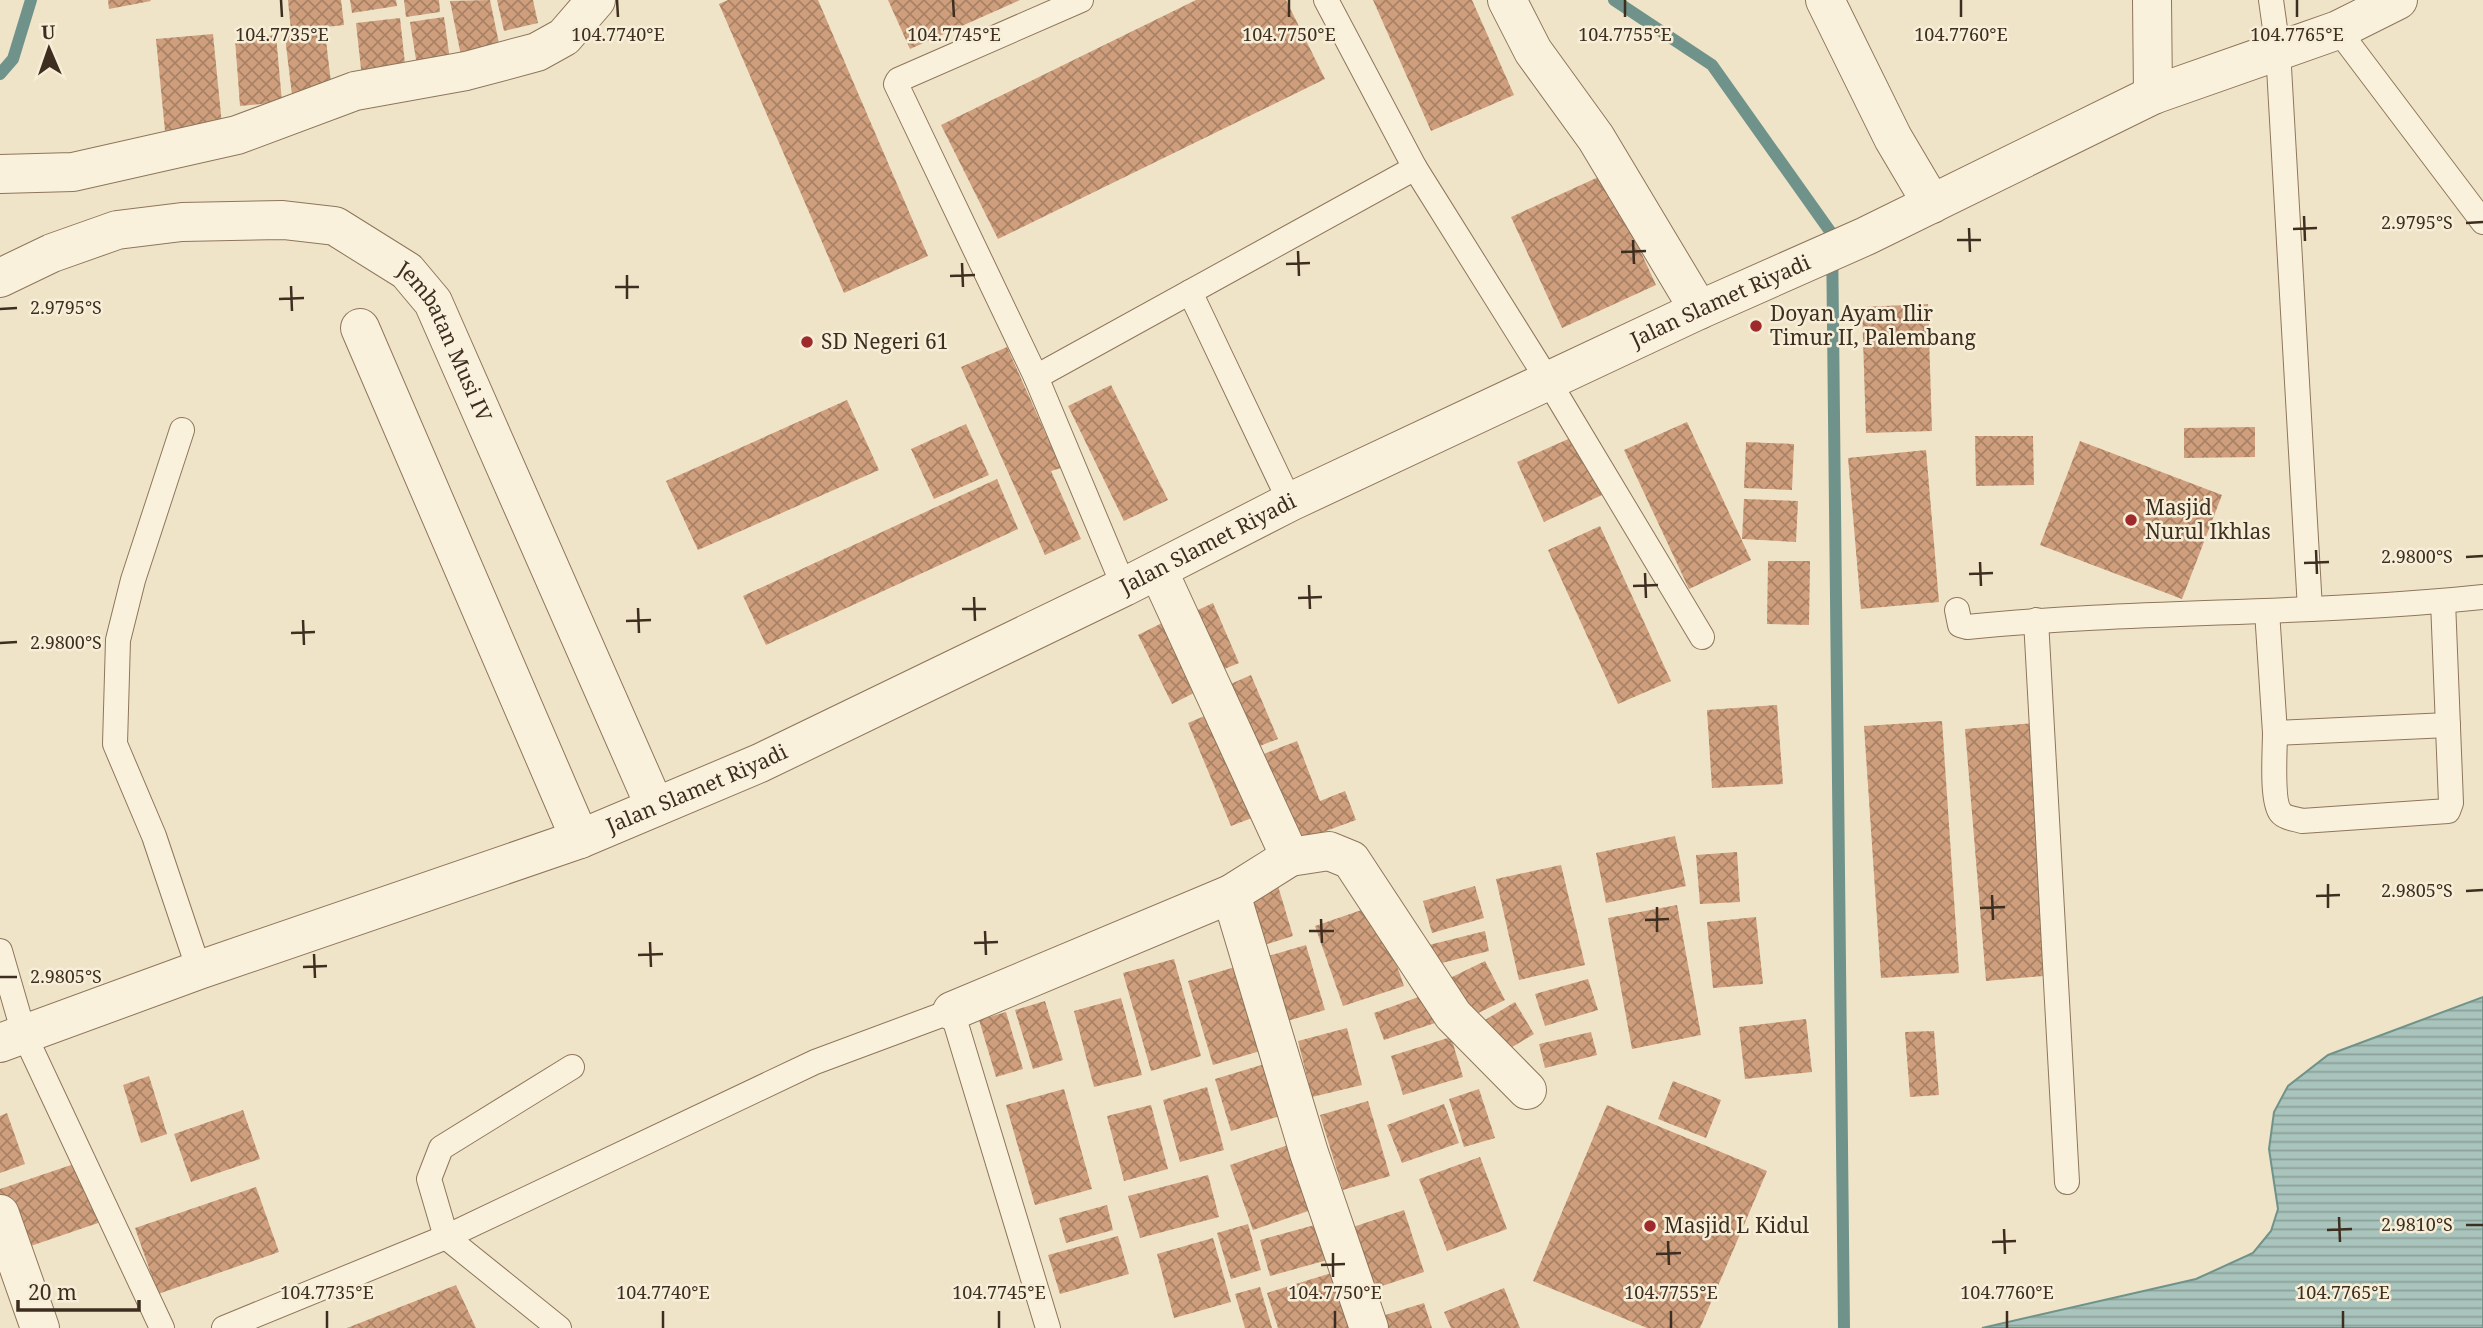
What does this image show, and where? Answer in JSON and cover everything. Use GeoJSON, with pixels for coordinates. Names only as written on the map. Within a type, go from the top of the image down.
{"type":"FeatureCollection","features":[{"type":"Feature","properties":{"kind":"street"},"geometry":{"type":"LineString","coordinates":[[0,174],[73,172],[237,135],[355,91],[466,71],[537,52],[565,37],[596,0]]}},
{"type":"Feature","properties":{"kind":"street"},"geometry":{"type":"LineString","coordinates":[[1507,0],[1533,51],[1596,138],[1699,310]]}},
{"type":"Feature","properties":{"kind":"street"},"geometry":{"type":"LineString","coordinates":[[1825,0],[1893,138],[1932,204]]}},
{"type":"Feature","properties":{"kind":"street"},"geometry":{"type":"LineString","coordinates":[[2152,0],[2153,95]]}},
{"type":"Feature","properties":{"kind":"street","name":"Jalan Slamet Riyadi"},"geometry":{"type":"LineString","coordinates":[[12,1039],[199,970],[580,839],[760,763],[1124,587],[1290,502],[1699,310],[1866,236],[2153,95],[2338,30],[2398,0]]}},
{"type":"Feature","properties":{"kind":"street","name":"Jembatan Musi IV"},"geometry":{"type":"LineString","coordinates":[[0,278],[31,262],[102,234],[182,222],[283,220],[335,226],[407,271],[433,302],[655,807]]}},
{"type":"Feature","properties":{"kind":"street"},"geometry":{"type":"LineString","coordinates":[[360,328],[580,839]]}},
{"type":"Feature","properties":{"kind":"street"},"geometry":{"type":"LineString","coordinates":[[1158,570],[1290,857]]}},
{"type":"Feature","properties":{"kind":"street"},"geometry":{"type":"LineString","coordinates":[[952,1011],[1231,894],[1290,857],[1329,851],[1351,860],[1453,1015],[1527,1090]]}},
{"type":"Feature","properties":{"kind":"street"},"geometry":{"type":"LineString","coordinates":[[1231,894],[1309,1153],[1368,1328]]}},
{"type":"Feature","properties":{"kind":"street"},"geometry":{"type":"LineString","coordinates":[[0,1214],[40,1328]]}},
{"type":"Feature","properties":{"kind":"lane"},"geometry":{"type":"LineString","coordinates":[[1081,0],[898,80],[896,84],[1036,377],[1124,587]]}},
{"type":"Feature","properties":{"kind":"lane"},"geometry":{"type":"LineString","coordinates":[[1326,0],[1415,168],[1549,382],[1702,637]]}},
{"type":"Feature","properties":{"kind":"lane"},"geometry":{"type":"LineString","coordinates":[[2271,0],[2278,50],[2310,609]]}},
{"type":"Feature","properties":{"kind":"lane"},"geometry":{"type":"LineString","coordinates":[[2338,30],[2483,222]]}},
{"type":"Feature","properties":{"kind":"lane"},"geometry":{"type":"LineString","coordinates":[[1036,377],[1415,168]]}},
{"type":"Feature","properties":{"kind":"lane"},"geometry":{"type":"LineString","coordinates":[[1190,292],[1290,502]]}},
{"type":"Feature","properties":{"kind":"lane"},"geometry":{"type":"LineString","coordinates":[[182,430],[133,580],[118,640],[115,744],[154,836],[199,970]]}},
{"type":"Feature","properties":{"kind":"lane"},"geometry":{"type":"LineString","coordinates":[[1956,610],[1962,627],[2036,620],[2310,609],[2483,597]]}},
{"type":"Feature","properties":{"kind":"lane"},"geometry":{"type":"LineString","coordinates":[[2267,611],[2275,733],[2276,803],[2281,813],[2302,821],[2445,814],[2451,808],[2443,601]]}},
{"type":"Feature","properties":{"kind":"lane"},"geometry":{"type":"LineString","coordinates":[[2036,620],[2067,1182]]}},
{"type":"Feature","properties":{"kind":"lane"},"geometry":{"type":"LineString","coordinates":[[2275,733],[2448,725]]}},
{"type":"Feature","properties":{"kind":"lane"},"geometry":{"type":"LineString","coordinates":[[0,951],[12,1039],[162,1328]]}},
{"type":"Feature","properties":{"kind":"lane"},"geometry":{"type":"LineString","coordinates":[[224,1328],[446,1237],[815,1062],[952,1011],[1048,1328]]}},
{"type":"Feature","properties":{"kind":"lane"},"geometry":{"type":"LineString","coordinates":[[559,1328],[446,1237],[429,1179],[441,1148],[572,1068]]}},
{"type":"Feature","properties":{"kind":"water"},"geometry":{"type":"Polygon","coordinates":[[[2483,997],[2483,1328],[1982,1328],[2196,1279],[2253,1253],[2271,1231],[2278,1209],[2269,1149],[2274,1112],[2288,1086],[2328,1055],[2483,997]]]}},
{"type":"Feature","properties":{"kind":"building"},"geometry":{"type":"Polygon","coordinates":[[[108,0],[150,0],[151,1],[109,9],[108,0]]]}},
{"type":"Feature","properties":{"kind":"building"},"geometry":{"type":"Polygon","coordinates":[[[288,0],[341,0],[344,25],[291,31],[288,0]]]}},
{"type":"Feature","properties":{"kind":"building"},"geometry":{"type":"Polygon","coordinates":[[[350,0],[396,0],[397,6],[352,13],[350,0]]]}},
{"type":"Feature","properties":{"kind":"building"},"geometry":{"type":"Polygon","coordinates":[[[404,0],[439,0],[440,12],[406,17],[404,0]]]}},
{"type":"Feature","properties":{"kind":"building"},"geometry":{"type":"Polygon","coordinates":[[[490,0],[501,53],[462,61],[450,1],[490,0]]]}},
{"type":"Feature","properties":{"kind":"building"},"geometry":{"type":"Polygon","coordinates":[[[497,0],[533,0],[538,23],[504,31],[497,0]]]}},
{"type":"Feature","properties":{"kind":"building"},"geometry":{"type":"Polygon","coordinates":[[[728,0],[818,0],[928,256],[844,293],[719,4],[728,0]]]}},
{"type":"Feature","properties":{"kind":"building"},"geometry":{"type":"Polygon","coordinates":[[[888,0],[1020,0],[910,49],[888,0]]]}},
{"type":"Feature","properties":{"kind":"building"},"geometry":{"type":"Polygon","coordinates":[[[1196,0],[1286,0],[1325,79],[998,239],[941,125],[1196,0]]]}},
{"type":"Feature","properties":{"kind":"building"},"geometry":{"type":"Polygon","coordinates":[[[1373,0],[1472,0],[1514,95],[1431,131],[1373,0]]]}},
{"type":"Feature","properties":{"kind":"building"},"geometry":{"type":"Polygon","coordinates":[[[444,17],[451,67],[418,72],[410,22],[444,17]]]}},
{"type":"Feature","properties":{"kind":"building"},"geometry":{"type":"Polygon","coordinates":[[[400,18],[406,73],[362,78],[356,23],[400,18]]]}},
{"type":"Feature","properties":{"kind":"building"},"geometry":{"type":"Polygon","coordinates":[[[325,32],[332,91],[292,95],[285,37],[325,32]]]}},
{"type":"Feature","properties":{"kind":"building"},"geometry":{"type":"Polygon","coordinates":[[[213,34],[222,125],[165,131],[156,39],[213,34]]]}},
{"type":"Feature","properties":{"kind":"building"},"geometry":{"type":"Polygon","coordinates":[[[276,35],[282,102],[240,106],[235,39],[276,35]]]}},
{"type":"Feature","properties":{"kind":"building"},"geometry":{"type":"Polygon","coordinates":[[[1605,174],[1656,285],[1562,328],[1511,217],[1605,174]]]}},
{"type":"Feature","properties":{"kind":"building"},"geometry":{"type":"Polygon","coordinates":[[[1928,304],[1932,431],[1866,433],[1862,307],[1928,304]]]}},
{"type":"Feature","properties":{"kind":"building"},"geometry":{"type":"Polygon","coordinates":[[[1007,347],[1061,468],[1051,471],[1081,539],[1045,555],[961,367],[1007,347]]]}},
{"type":"Feature","properties":{"kind":"building"},"geometry":{"type":"Polygon","coordinates":[[[1111,385],[1168,500],[1124,521],[1068,406],[1111,385]]]}},
{"type":"Feature","properties":{"kind":"building"},"geometry":{"type":"Polygon","coordinates":[[[847,400],[879,470],[698,550],[666,481],[847,400]]]}},
{"type":"Feature","properties":{"kind":"building"},"geometry":{"type":"Polygon","coordinates":[[[1687,422],[1751,560],[1689,589],[1624,450],[1687,422]]]}},
{"type":"Feature","properties":{"kind":"building"},"geometry":{"type":"Polygon","coordinates":[[[966,424],[989,475],[934,499],[911,449],[966,424]]]}},
{"type":"Feature","properties":{"kind":"building"},"geometry":{"type":"Polygon","coordinates":[[[2255,427],[2255,457],[2184,458],[2184,428],[2255,427]]]}},
{"type":"Feature","properties":{"kind":"building"},"geometry":{"type":"Polygon","coordinates":[[[1575,436],[1602,495],[1544,522],[1517,462],[1575,436]]]}},
{"type":"Feature","properties":{"kind":"building"},"geometry":{"type":"Polygon","coordinates":[[[1975,436],[2033,436],[2034,485],[1976,486],[1975,436]]]}},
{"type":"Feature","properties":{"kind":"building","name":"Masjid Nurul Ikhlas"},"geometry":{"type":"Polygon","coordinates":[[[2080,441],[2222,495],[2182,599],[2040,545],[2080,441]]]}},
{"type":"Feature","properties":{"kind":"building"},"geometry":{"type":"Polygon","coordinates":[[[1746,442],[1794,444],[1792,490],[1744,488],[1746,442]]]}},
{"type":"Feature","properties":{"kind":"building"},"geometry":{"type":"Polygon","coordinates":[[[1926,450],[1939,602],[1861,609],[1848,458],[1926,450]]]}},
{"type":"Feature","properties":{"kind":"building"},"geometry":{"type":"Polygon","coordinates":[[[997,479],[1018,529],[766,645],[743,596],[997,479]]]}},
{"type":"Feature","properties":{"kind":"building"},"geometry":{"type":"Polygon","coordinates":[[[1744,499],[1798,501],[1796,542],[1742,539],[1744,499]]]}},
{"type":"Feature","properties":{"kind":"building"},"geometry":{"type":"Polygon","coordinates":[[[1600,526],[1671,681],[1618,704],[1548,550],[1600,526]]]}},
{"type":"Feature","properties":{"kind":"building"},"geometry":{"type":"Polygon","coordinates":[[[1768,561],[1810,561],[1809,625],[1767,624],[1768,561]]]}},
{"type":"Feature","properties":{"kind":"building"},"geometry":{"type":"Polygon","coordinates":[[[1213,603],[1239,663],[1212,674],[1187,615],[1213,603]]]}},
{"type":"Feature","properties":{"kind":"building"},"geometry":{"type":"Polygon","coordinates":[[[1168,620],[1202,689],[1172,704],[1138,635],[1168,620]]]}},
{"type":"Feature","properties":{"kind":"building"},"geometry":{"type":"Polygon","coordinates":[[[1251,675],[1278,739],[1252,749],[1226,686],[1251,675]]]}},
{"type":"Feature","properties":{"kind":"building"},"geometry":{"type":"Polygon","coordinates":[[[1777,705],[1783,784],[1712,788],[1707,710],[1777,705]]]}},
{"type":"Feature","properties":{"kind":"building"},"geometry":{"type":"Polygon","coordinates":[[[1214,712],[1257,816],[1231,826],[1188,723],[1214,712]]]}},
{"type":"Feature","properties":{"kind":"building"},"geometry":{"type":"Polygon","coordinates":[[[1942,721],[1959,973],[1881,978],[1864,726],[1942,721]]]}},
{"type":"Feature","properties":{"kind":"building"},"geometry":{"type":"Polygon","coordinates":[[[2034,723],[2055,975],[1986,981],[1965,729],[2034,723]]]}},
{"type":"Feature","properties":{"kind":"building"},"geometry":{"type":"Polygon","coordinates":[[[1297,741],[1320,801],[1345,791],[1356,820],[1293,843],[1261,755],[1297,741]]]}},
{"type":"Feature","properties":{"kind":"building"},"geometry":{"type":"Polygon","coordinates":[[[1675,836],[1686,886],[1606,903],[1596,853],[1675,836]]]}},
{"type":"Feature","properties":{"kind":"building"},"geometry":{"type":"Polygon","coordinates":[[[1737,852],[1740,902],[1700,904],[1696,855],[1737,852]]]}},
{"type":"Feature","properties":{"kind":"building"},"geometry":{"type":"Polygon","coordinates":[[[1561,865],[1585,965],[1519,980],[1496,879],[1561,865]]]}},
{"type":"Feature","properties":{"kind":"building"},"geometry":{"type":"Polygon","coordinates":[[[1278,886],[1293,936],[1258,947],[1243,897],[1278,886]]]}},
{"type":"Feature","properties":{"kind":"building"},"geometry":{"type":"Polygon","coordinates":[[[1475,886],[1484,918],[1432,933],[1423,901],[1475,886]]]}},
{"type":"Feature","properties":{"kind":"building"},"geometry":{"type":"Polygon","coordinates":[[[1376,905],[1404,986],[1343,1006],[1315,926],[1376,905]]]}},
{"type":"Feature","properties":{"kind":"building"},"geometry":{"type":"Polygon","coordinates":[[[1677,905],[1701,1035],[1632,1049],[1608,918],[1677,905]]]}},
{"type":"Feature","properties":{"kind":"building"},"geometry":{"type":"Polygon","coordinates":[[[1756,917],[1763,984],[1713,988],[1707,922],[1756,917]]]}},
{"type":"Feature","properties":{"kind":"building"},"geometry":{"type":"Polygon","coordinates":[[[1485,931],[1489,951],[1434,965],[1429,945],[1485,931]]]}},
{"type":"Feature","properties":{"kind":"building"},"geometry":{"type":"Polygon","coordinates":[[[1306,945],[1325,1010],[1277,1024],[1258,959],[1306,945]]]}},
{"type":"Feature","properties":{"kind":"building"},"geometry":{"type":"Polygon","coordinates":[[[1174,959],[1201,1056],[1151,1071],[1123,973],[1174,959]]]}},
{"type":"Feature","properties":{"kind":"building"},"geometry":{"type":"Polygon","coordinates":[[[1485,961],[1505,1000],[1470,1017],[1450,978],[1485,961]]]}},
{"type":"Feature","properties":{"kind":"building"},"geometry":{"type":"Polygon","coordinates":[[[1242,965],[1267,1049],[1213,1065],[1188,981],[1242,965]]]}},
{"type":"Feature","properties":{"kind":"building"},"geometry":{"type":"Polygon","coordinates":[[[1588,979],[1598,1010],[1545,1026],[1535,994],[1588,979]]]}},
{"type":"Feature","properties":{"kind":"building"},"geometry":{"type":"Polygon","coordinates":[[[1424,995],[1435,1023],[1384,1040],[1374,1013],[1424,995]]]}},
{"type":"Feature","properties":{"kind":"building"},"geometry":{"type":"Polygon","coordinates":[[[1121,998],[1142,1075],[1094,1087],[1074,1011],[1121,998]]]}},
{"type":"Feature","properties":{"kind":"building"},"geometry":{"type":"Polygon","coordinates":[[[1045,1001],[1063,1060],[1033,1069],[1015,1010],[1045,1001]]]}},
{"type":"Feature","properties":{"kind":"building"},"geometry":{"type":"Polygon","coordinates":[[[1515,1002],[1534,1034],[1504,1052],[1485,1020],[1515,1002]]]}},
{"type":"Feature","properties":{"kind":"building"},"geometry":{"type":"Polygon","coordinates":[[[1006,1012],[1023,1069],[996,1077],[979,1020],[1006,1012]]]}},
{"type":"Feature","properties":{"kind":"building"},"geometry":{"type":"Polygon","coordinates":[[[1806,1019],[1812,1072],[1745,1079],[1739,1027],[1806,1019]]]}},
{"type":"Feature","properties":{"kind":"building"},"geometry":{"type":"Polygon","coordinates":[[[1347,1028],[1362,1085],[1312,1097],[1298,1041],[1347,1028]]]}},
{"type":"Feature","properties":{"kind":"building"},"geometry":{"type":"Polygon","coordinates":[[[1934,1031],[1939,1095],[1910,1097],[1905,1032],[1934,1031]]]}},
{"type":"Feature","properties":{"kind":"building"},"geometry":{"type":"Polygon","coordinates":[[[1591,1032],[1597,1055],[1545,1068],[1539,1044],[1591,1032]]]}},
{"type":"Feature","properties":{"kind":"building"},"geometry":{"type":"Polygon","coordinates":[[[1451,1037],[1463,1077],[1403,1095],[1391,1056],[1451,1037]]]}},
{"type":"Feature","properties":{"kind":"building"},"geometry":{"type":"Polygon","coordinates":[[[1268,1063],[1283,1115],[1231,1131],[1215,1079],[1268,1063]]]}},
{"type":"Feature","properties":{"kind":"building"},"geometry":{"type":"Polygon","coordinates":[[[149,1076],[167,1134],[141,1143],[123,1085],[149,1076]]]}},
{"type":"Feature","properties":{"kind":"building"},"geometry":{"type":"Polygon","coordinates":[[[1673,1081],[1721,1100],[1706,1138],[1658,1119],[1673,1081]]]}},
{"type":"Feature","properties":{"kind":"building"},"geometry":{"type":"Polygon","coordinates":[[[1207,1087],[1224,1150],[1180,1162],[1163,1100],[1207,1087]]]}},
{"type":"Feature","properties":{"kind":"building"},"geometry":{"type":"Polygon","coordinates":[[[1064,1089],[1092,1189],[1035,1205],[1006,1105],[1064,1089]]]}},
{"type":"Feature","properties":{"kind":"building"},"geometry":{"type":"Polygon","coordinates":[[[1479,1089],[1495,1138],[1464,1147],[1449,1099],[1479,1089]]]}},
{"type":"Feature","properties":{"kind":"building"},"geometry":{"type":"Polygon","coordinates":[[[1368,1101],[1390,1176],[1343,1190],[1320,1115],[1368,1101]]]}},
{"type":"Feature","properties":{"kind":"building"},"geometry":{"type":"Polygon","coordinates":[[[1444,1104],[1459,1143],[1402,1163],[1387,1125],[1444,1104]]]}},
{"type":"Feature","properties":{"kind":"building"},"geometry":{"type":"Polygon","coordinates":[[[1151,1105],[1168,1169],[1124,1181],[1107,1116],[1151,1105]]]}},
{"type":"Feature","properties":{"kind":"building","name":"Masjid L Kidul"},"geometry":{"type":"Polygon","coordinates":[[[1607,1105],[1767,1171],[1700,1328],[1647,1328],[1533,1281],[1607,1105]]]}},
{"type":"Feature","properties":{"kind":"building"},"geometry":{"type":"Polygon","coordinates":[[[243,1110],[260,1159],[191,1182],[174,1134],[243,1110]]]}},
{"type":"Feature","properties":{"kind":"building"},"geometry":{"type":"Polygon","coordinates":[[[7,1113],[25,1164],[0,1173],[0,1116],[7,1113]]]}},
{"type":"Feature","properties":{"kind":"building"},"geometry":{"type":"Polygon","coordinates":[[[1291,1144],[1314,1209],[1253,1230],[1230,1165],[1291,1144]]]}},
{"type":"Feature","properties":{"kind":"building"},"geometry":{"type":"Polygon","coordinates":[[[1480,1157],[1507,1229],[1447,1251],[1419,1179],[1480,1157]]]}},
{"type":"Feature","properties":{"kind":"building"},"geometry":{"type":"Polygon","coordinates":[[[80,1162],[101,1222],[16,1251],[0,1206],[0,1189],[80,1162]]]}},
{"type":"Feature","properties":{"kind":"building"},"geometry":{"type":"Polygon","coordinates":[[[1208,1175],[1219,1217],[1140,1238],[1128,1196],[1208,1175]]]}},
{"type":"Feature","properties":{"kind":"building"},"geometry":{"type":"Polygon","coordinates":[[[256,1187],[279,1252],[158,1294],[135,1228],[256,1187]]]}},
{"type":"Feature","properties":{"kind":"building"},"geometry":{"type":"Polygon","coordinates":[[[1107,1205],[1113,1230],[1066,1243],[1059,1218],[1107,1205]]]}},
{"type":"Feature","properties":{"kind":"building"},"geometry":{"type":"Polygon","coordinates":[[[1404,1210],[1424,1272],[1373,1289],[1353,1227],[1404,1210]]]}},
{"type":"Feature","properties":{"kind":"building"},"geometry":{"type":"Polygon","coordinates":[[[1322,1223],[1331,1259],[1270,1276],[1260,1240],[1322,1223]]]}},
{"type":"Feature","properties":{"kind":"building"},"geometry":{"type":"Polygon","coordinates":[[[1248,1224],[1261,1270],[1231,1279],[1217,1233],[1248,1224]]]}},
{"type":"Feature","properties":{"kind":"building"},"geometry":{"type":"Polygon","coordinates":[[[1118,1236],[1129,1274],[1060,1294],[1048,1255],[1118,1236]]]}},
{"type":"Feature","properties":{"kind":"building"},"geometry":{"type":"Polygon","coordinates":[[[1213,1238],[1231,1302],[1174,1318],[1157,1254],[1213,1238]]]}},
{"type":"Feature","properties":{"kind":"building"},"geometry":{"type":"Polygon","coordinates":[[[1341,1270],[1359,1328],[1278,1328],[1267,1293],[1341,1270]]]}},
{"type":"Feature","properties":{"kind":"building"},"geometry":{"type":"Polygon","coordinates":[[[456,1285],[476,1328],[347,1328],[456,1285]]]}},
{"type":"Feature","properties":{"kind":"building"},"geometry":{"type":"Polygon","coordinates":[[[1260,1287],[1272,1328],[1245,1328],[1235,1294],[1260,1287]]]}},
{"type":"Feature","properties":{"kind":"building"},"geometry":{"type":"Polygon","coordinates":[[[1504,1288],[1520,1328],[1451,1328],[1444,1312],[1504,1288]]]}},
{"type":"Feature","properties":{"kind":"building"},"geometry":{"type":"Polygon","coordinates":[[[1424,1303],[1432,1328],[1383,1328],[1379,1317],[1424,1303]]]}},
{"type":"Feature","properties":{"kind":"waterway"},"geometry":{"type":"LineString","coordinates":[[0,74],[13,59],[31,0]]}},
{"type":"Feature","properties":{"kind":"waterway"},"geometry":{"type":"LineString","coordinates":[[1614,0],[1712,65],[1832,234],[1844,1328]]}},
{"type":"Feature","properties":{"kind":"place","name":"Doyan Ayam Ilir Timur II, Palembang"},"geometry":{"type":"Point","coordinates":[1756,326]}},
{"type":"Feature","properties":{"kind":"place","name":"SD Negeri 61"},"geometry":{"type":"Point","coordinates":[807,342]}},
{"type":"Feature","properties":{"kind":"place","name":"Masjid Nurul Ikhlas"},"geometry":{"type":"Point","coordinates":[2131,520]}},
{"type":"Feature","properties":{"kind":"place","name":"Masjid L Kidul"},"geometry":{"type":"Point","coordinates":[1650,1226]}}]}
